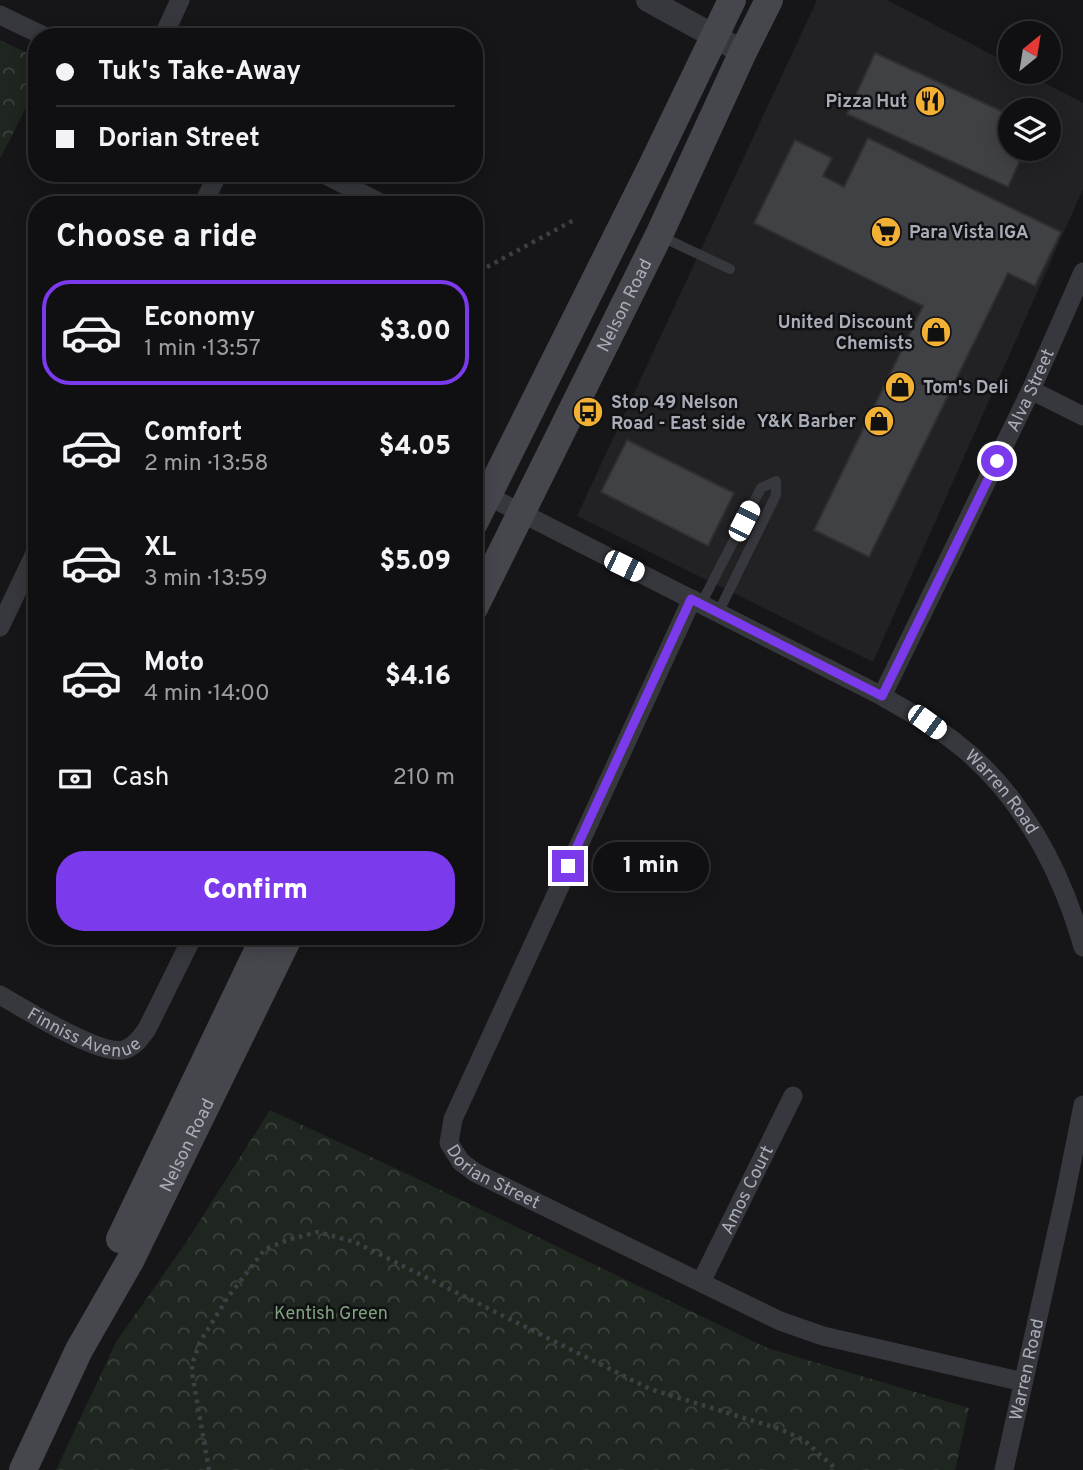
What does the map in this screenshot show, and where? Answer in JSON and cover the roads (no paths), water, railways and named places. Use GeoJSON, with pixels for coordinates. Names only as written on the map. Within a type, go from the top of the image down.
{"type":"FeatureCollection","features":[{"type":"Feature","properties":{"kind":"main road","name":"Nelson Road"},"geometry":{"type":"LineString","coordinates":[[483,506],[732,0]]}},
{"type":"Feature","properties":{"kind":"main road","name":"Nelson Road"},"geometry":{"type":"LineString","coordinates":[[483,590],[659,235],[769,0]]}},
{"type":"Feature","properties":{"kind":"main road"},"geometry":{"type":"LineString","coordinates":[[555,362],[578,343],[634,248],[659,235],[654,203],[653,164]]}},
{"type":"Feature","properties":{"kind":"main road","name":"Nelson Road"},"geometry":{"type":"LineString","coordinates":[[79,1350],[92,1302],[113,1255],[261,945]]}},
{"type":"Feature","properties":{"kind":"main road","name":"Nelson Road"},"geometry":{"type":"LineString","coordinates":[[23,1470],[79,1350],[130,1261],[285,945]]}},
{"type":"Feature","properties":{"kind":"street"},"geometry":{"type":"LineString","coordinates":[[167,28],[180,0]]}},
{"type":"Feature","properties":{"kind":"street"},"geometry":{"type":"LineString","coordinates":[[648,0],[743,52]]}},
{"type":"Feature","properties":{"kind":"street"},"geometry":{"type":"LineString","coordinates":[[0,15],[28,28]]}},
{"type":"Feature","properties":{"kind":"street"},"geometry":{"type":"LineString","coordinates":[[339,182],[367,196]]}},
{"type":"Feature","properties":{"kind":"street","name":"Alva Street"},"geometry":{"type":"LineString","coordinates":[[882,696],[1031,390],[1083,272]]}},
{"type":"Feature","properties":{"kind":"street"},"geometry":{"type":"LineString","coordinates":[[1031,390],[1083,416]]}},
{"type":"Feature","properties":{"kind":"street","name":"Warren Road"},"geometry":{"type":"LineString","coordinates":[[488,496],[882,696],[957,743],[1006,793],[1028,822],[1075,918],[1083,947]]}},
{"type":"Feature","properties":{"kind":"street"},"geometry":{"type":"LineString","coordinates":[[0,627],[28,569]]}},
{"type":"Feature","properties":{"kind":"street","name":"Dorian Street"},"geometry":{"type":"LineString","coordinates":[[703,606],[453,1119],[449,1143],[453,1154],[476,1173],[780,1321],[823,1336],[1023,1382]]}},
{"type":"Feature","properties":{"kind":"street","name":"Finniss Avenue"},"geometry":{"type":"LineString","coordinates":[[0,995],[89,1042],[114,1051],[126,1050],[147,1029],[189,945]]}},
{"type":"Feature","properties":{"kind":"street","name":"Amos Court"},"geometry":{"type":"LineString","coordinates":[[701,1282],[793,1096]]}},
{"type":"Feature","properties":{"kind":"street","name":"Warren Road"},"geometry":{"type":"LineString","coordinates":[[1004,1470],[1023,1382],[1074,1200],[1083,1105]]}},
{"type":"Feature","properties":{"kind":"lane"},"geometry":{"type":"LineString","coordinates":[[659,235],[730,269]]}},
{"type":"Feature","properties":{"kind":"lane"},"geometry":{"type":"LineString","coordinates":[[776,481],[776,495],[703,606],[761,488],[776,481]]}},
{"type":"Feature","properties":{"kind":"place","name":"Pizza Hut"},"geometry":{"type":"Point","coordinates":[930,101]}},
{"type":"Feature","properties":{"kind":"place","name":"Para Vista IGA"},"geometry":{"type":"Point","coordinates":[886,232]}},
{"type":"Feature","properties":{"kind":"place","name":"United Discount Chemists"},"geometry":{"type":"Point","coordinates":[936,332]}},
{"type":"Feature","properties":{"kind":"place","name":"Tom's Deli"},"geometry":{"type":"Point","coordinates":[900,387]}},
{"type":"Feature","properties":{"kind":"place","name":"Stop 49 Nelson Road - East side"},"geometry":{"type":"Point","coordinates":[588,412]}},
{"type":"Feature","properties":{"kind":"place","name":"Y&K Barber"},"geometry":{"type":"Point","coordinates":[879,421]}},
{"type":"Feature","properties":{"kind":"park label","name":"Kentish Green"},"geometry":{"type":"Point","coordinates":[331,1313]}}]}
